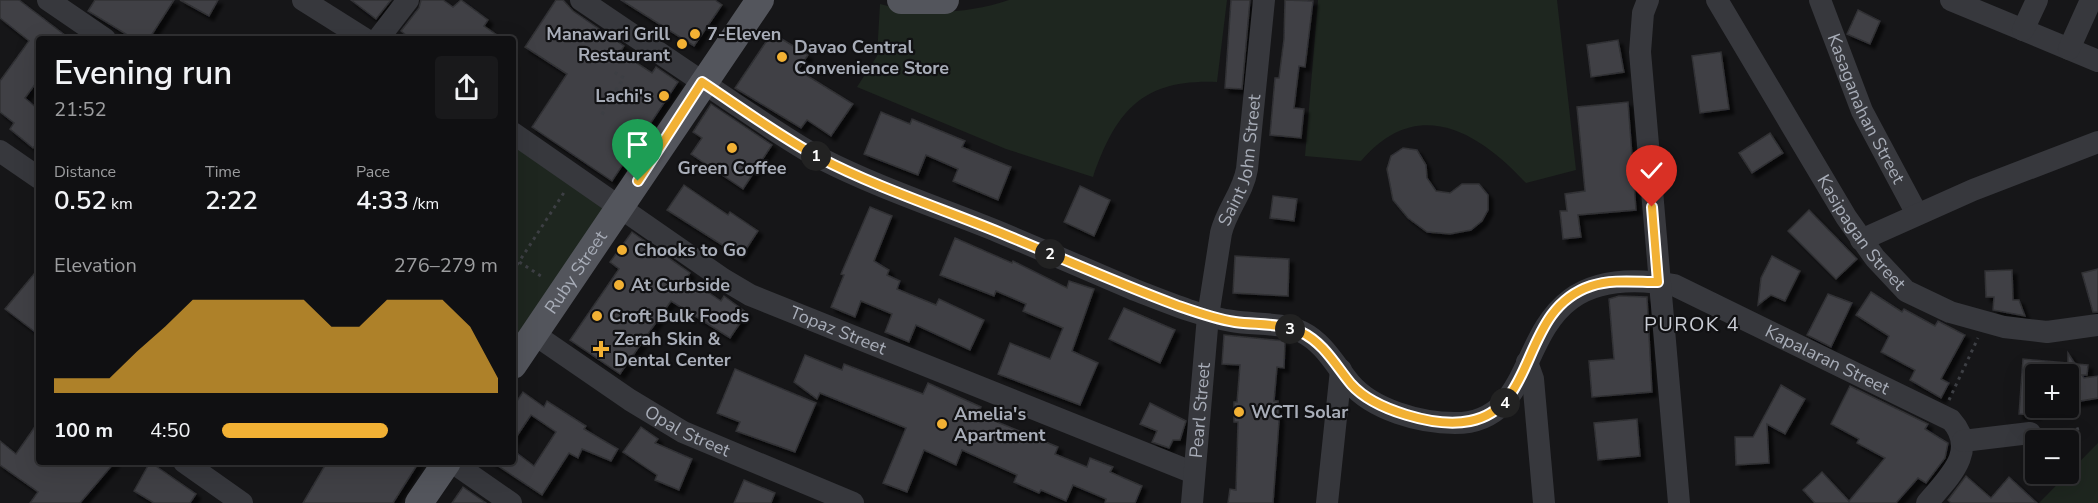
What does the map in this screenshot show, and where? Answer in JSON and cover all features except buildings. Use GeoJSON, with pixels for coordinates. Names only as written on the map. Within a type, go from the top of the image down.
{"type":"FeatureCollection","features":[{"type":"Feature","properties":{"kind":"main road","name":"Ruby Street"},"geometry":{"type":"LineString","coordinates":[[516,360],[702,82],[760,0]]}},
{"type":"Feature","properties":{"kind":"main road"},"geometry":{"type":"LineString","coordinates":[[902,0],[945,0]]}},
{"type":"Feature","properties":{"kind":"main road"},"geometry":{"type":"LineString","coordinates":[[419,503],[448,465]]}},
{"type":"Feature","properties":{"kind":"street"},"geometry":{"type":"LineString","coordinates":[[48,0],[101,36]]}},
{"type":"Feature","properties":{"kind":"street"},"geometry":{"type":"LineString","coordinates":[[303,0],[360,36]]}},
{"type":"Feature","properties":{"kind":"street"},"geometry":{"type":"LineString","coordinates":[[380,36],[408,0]]}},
{"type":"Feature","properties":{"kind":"street","name":"Kapalaran Street"},"geometry":{"type":"LineString","coordinates":[[581,0],[795,143],[840,168],[1137,290],[1208,316],[1288,328],[1302,333],[1326,352],[1366,399],[1381,406],[1439,422],[1456,423],[1485,417],[1499,410],[1519,384],[1533,346],[1553,314],[1577,293],[1600,284],[1658,282],[1693,292],[1943,414],[1958,427],[1963,444]]}},
{"type":"Feature","properties":{"kind":"street","name":"Saint John Street"},"geometry":{"type":"LineString","coordinates":[[1208,316],[1222,226],[1229,209],[1239,198],[1247,169],[1264,0]]}},
{"type":"Feature","properties":{"kind":"street"},"geometry":{"type":"LineString","coordinates":[[1648,0],[1643,13],[1640,52],[1658,282],[1679,503]]}},
{"type":"Feature","properties":{"kind":"street","name":"Kasipagan Street"},"geometry":{"type":"LineString","coordinates":[[1717,0],[1861,240],[1906,291],[1922,301],[1950,312],[1985,322],[2048,332],[2098,324]]}},
{"type":"Feature","properties":{"kind":"street","name":"Kasaganahan Street"},"geometry":{"type":"LineString","coordinates":[[1820,0],[1862,111],[1888,164],[1917,214]]}},
{"type":"Feature","properties":{"kind":"street"},"geometry":{"type":"LineString","coordinates":[[1951,0],[2098,62]]}},
{"type":"Feature","properties":{"kind":"street"},"geometry":{"type":"LineString","coordinates":[[2023,30],[2037,0]]}},
{"type":"Feature","properties":{"kind":"street"},"geometry":{"type":"LineString","coordinates":[[2069,49],[2091,0]]}},
{"type":"Feature","properties":{"kind":"street","name":"Topaz Street"},"geometry":{"type":"LineString","coordinates":[[516,135],[723,279],[750,295],[1194,473]]}},
{"type":"Feature","properties":{"kind":"street"},"geometry":{"type":"LineString","coordinates":[[1861,240],[2058,155],[2098,142]]}},
{"type":"Feature","properties":{"kind":"street"},"geometry":{"type":"LineString","coordinates":[[0,151],[36,176]]}},
{"type":"Feature","properties":{"kind":"street","name":"Pearl Street"},"geometry":{"type":"LineString","coordinates":[[1192,503],[1208,316]]}},
{"type":"Feature","properties":{"kind":"street","name":"Opal Street"},"geometry":{"type":"LineString","coordinates":[[534,334],[630,400],[683,432],[853,503]]}},
{"type":"Feature","properties":{"kind":"street"},"geometry":{"type":"LineString","coordinates":[[1527,362],[1533,379],[1544,503]]}},
{"type":"Feature","properties":{"kind":"street"},"geometry":{"type":"LineString","coordinates":[[1327,503],[1341,370]]}},
{"type":"Feature","properties":{"kind":"street"},"geometry":{"type":"LineString","coordinates":[[1928,503],[1959,462],[1963,444],[2025,438]]}},
{"type":"Feature","properties":{"kind":"street"},"geometry":{"type":"LineString","coordinates":[[188,465],[242,503]]}},
{"type":"Feature","properties":{"kind":"street"},"geometry":{"type":"LineString","coordinates":[[454,465],[511,503]]}},
{"type":"Feature","properties":{"kind":"path"},"geometry":{"type":"LineString","coordinates":[[604,114],[601,112],[624,78],[614,72]]}},
{"type":"Feature","properties":{"kind":"path"},"geometry":{"type":"LineString","coordinates":[[516,266],[576,175]]}},
{"type":"Feature","properties":{"kind":"path"},"geometry":{"type":"LineString","coordinates":[[516,260],[564,290]]}},
{"type":"Feature","properties":{"kind":"path"},"geometry":{"type":"LineString","coordinates":[[1956,385],[1985,322]]}},
{"type":"Feature","properties":{"kind":"path"},"geometry":{"type":"LineString","coordinates":[[2071,430],[2080,428]]}},
{"type":"Feature","properties":{"kind":"shaded area"},"geometry":{"type":"Polygon","coordinates":[[[1009,0],[1227,0],[1217,82],[1169,86],[1151,93],[1136,104],[1123,117],[1112,134],[1093,177],[1006,149],[857,87],[877,56],[880,4],[912,10],[945,12],[993,5],[1009,0]]]}},
{"type":"Feature","properties":{"kind":"shaded area"},"geometry":{"type":"Polygon","coordinates":[[[1318,0],[1557,0],[1576,170],[1526,183],[1488,148],[1467,136],[1446,128],[1425,125],[1404,129],[1382,141],[1361,161],[1305,156],[1318,0]]]}},
{"type":"Feature","properties":{"kind":"shaded area"},"geometry":{"type":"Polygon","coordinates":[[[516,148],[609,209],[516,343],[516,148]]]}},
{"type":"Feature","properties":{"kind":"shaded area"},"geometry":{"type":"Polygon","coordinates":[[[2098,443],[2098,503],[2039,503],[2058,484],[2079,484],[2079,462],[2098,443]]]}},
{"type":"Feature","properties":{"kind":"place","name":"7-Eleven"},"geometry":{"type":"Point","coordinates":[695,34]}},
{"type":"Feature","properties":{"kind":"place","name":"Manawari Grill Restaurant"},"geometry":{"type":"Point","coordinates":[682,44]}},
{"type":"Feature","properties":{"kind":"place","name":"Davao Central Convenience Store"},"geometry":{"type":"Point","coordinates":[782,57]}},
{"type":"Feature","properties":{"kind":"place","name":"Lachi's"},"geometry":{"type":"Point","coordinates":[664,96]}},
{"type":"Feature","properties":{"kind":"place","name":"Green Coffee"},"geometry":{"type":"Point","coordinates":[732,148]}},
{"type":"Feature","properties":{"kind":"place","name":"Chooks to Go"},"geometry":{"type":"Point","coordinates":[622,250]}},
{"type":"Feature","properties":{"kind":"place","name":"At Curbside"},"geometry":{"type":"Point","coordinates":[619,285]}},
{"type":"Feature","properties":{"kind":"place","name":"Croft Bulk Foods"},"geometry":{"type":"Point","coordinates":[597,316]}},
{"type":"Feature","properties":{"kind":"place","name":"Zerah Skin & Dental Center"},"geometry":{"type":"Point","coordinates":[601,349]}},
{"type":"Feature","properties":{"kind":"place","name":"WCTI Solar"},"geometry":{"type":"Point","coordinates":[1239,412]}},
{"type":"Feature","properties":{"kind":"place","name":"Amelia's Apartment"},"geometry":{"type":"Point","coordinates":[942,424]}},
{"type":"Feature","properties":{"kind":"district","name":"PUROK 4"},"geometry":{"type":"Point","coordinates":[1692,324]}},
{"type":"Feature","properties":{"kind":"route"},"geometry":{"type":"LineString","coordinates":[[638,181],[702,82],[795,143],[873,183],[1137,290],[1208,316],[1288,328],[1302,333],[1326,352],[1366,399],[1407,414],[1439,422],[1456,423],[1470,422],[1499,410],[1519,384],[1533,346],[1543,329],[1566,300],[1588,287],[1600,284],[1658,282],[1652,207]]}}]}
